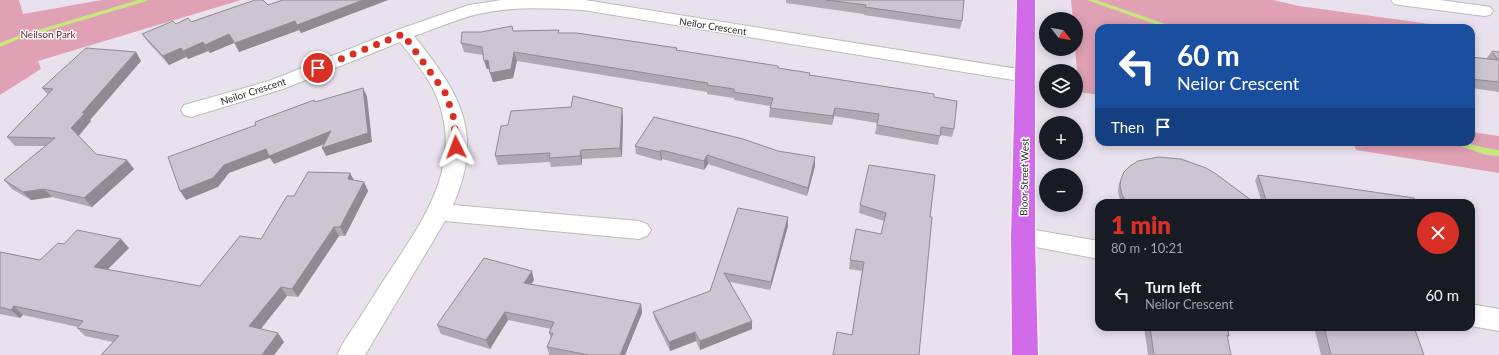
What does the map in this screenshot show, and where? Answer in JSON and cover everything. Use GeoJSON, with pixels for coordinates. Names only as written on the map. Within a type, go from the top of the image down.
{"type":"FeatureCollection","features":[{"type":"Feature","properties":{"kind":"main road","name":"Bloor Street West"},"geometry":{"type":"LineString","coordinates":[[1025,355],[1023,237],[1026,3]]}},
{"type":"Feature","properties":{"kind":"street"},"geometry":{"type":"LineString","coordinates":[[1400,0],[1484,11]]}},
{"type":"Feature","properties":{"kind":"street","name":"Neilor Crescent"},"geometry":{"type":"LineString","coordinates":[[191,110],[244,96],[403,34],[475,9],[512,4],[552,3],[584,5],[1025,76]]}},
{"type":"Feature","properties":{"kind":"street"},"geometry":{"type":"LineString","coordinates":[[350,355],[425,239],[439,212],[450,184],[455,162],[456,147],[454,119],[446,94],[403,34]]}},
{"type":"Feature","properties":{"kind":"street"},"geometry":{"type":"LineString","coordinates":[[439,212],[639,230]]}},
{"type":"Feature","properties":{"kind":"street"},"geometry":{"type":"LineString","coordinates":[[1023,237],[1095,249]]}},
{"type":"Feature","properties":{"kind":"street"},"geometry":{"type":"LineString","coordinates":[[1475,317],[1499,320]]}},
{"type":"Feature","properties":{"kind":"green space","name":"Neilson Park"},"geometry":{"type":"Polygon","coordinates":[[[0,0],[19,0],[23,14],[102,0],[241,0],[38,61],[41,69],[0,95],[0,0]]]}},
{"type":"Feature","properties":{"kind":"green space"},"geometry":{"type":"Polygon","coordinates":[[[1071,0],[1273,0],[1299,6],[1430,24],[1095,24],[1095,94],[1083,93],[1083,64],[1076,64],[1076,56],[1083,56],[1083,12],[1072,12],[1071,0]]]}},
{"type":"Feature","properties":{"kind":"green space"},"geometry":{"type":"Polygon","coordinates":[[[1475,133],[1499,136],[1499,173],[1356,150],[1354,146],[1475,146],[1475,133]]]}},
{"type":"Feature","properties":{"kind":"building"},"geometry":{"type":"Polygon","coordinates":[[[255,0],[263,0],[268,5],[283,0],[363,0],[297,25],[295,21],[235,43],[229,34],[205,45],[203,42],[183,51],[181,48],[163,56],[142,34],[173,21],[176,24],[188,18],[191,22],[255,0]]]}},
{"type":"Feature","properties":{"kind":"building"},"geometry":{"type":"Polygon","coordinates":[[[826,0],[964,0],[962,21],[826,0]]]}},
{"type":"Feature","properties":{"kind":"building"},"geometry":{"type":"Polygon","coordinates":[[[512,26],[513,31],[559,30],[558,33],[577,33],[677,48],[676,50],[778,66],[778,68],[810,73],[809,75],[934,94],[934,97],[957,101],[954,129],[941,127],[940,136],[877,125],[879,114],[835,108],[833,116],[770,108],[773,98],[734,92],[734,89],[707,85],[708,83],[514,52],[511,69],[490,73],[488,60],[484,61],[482,47],[461,43],[462,32],[481,32],[512,26]]]}},
{"type":"Feature","properties":{"kind":"building"},"geometry":{"type":"Polygon","coordinates":[[[86,48],[136,52],[82,113],[85,113],[71,128],[96,154],[127,160],[84,198],[44,189],[23,192],[4,180],[55,138],[7,137],[53,89],[42,88],[86,48]]]}},
{"type":"Feature","properties":{"kind":"building"},"geometry":{"type":"Polygon","coordinates":[[[1492,51],[1499,52],[1499,82],[1475,79],[1475,57],[1498,60],[1492,51]]]}},
{"type":"Feature","properties":{"kind":"building"},"geometry":{"type":"Polygon","coordinates":[[[363,88],[368,133],[322,148],[331,131],[269,156],[266,149],[224,165],[213,178],[180,191],[168,157],[256,125],[255,122],[314,100],[315,102],[363,88]]]}},
{"type":"Feature","properties":{"kind":"building"},"geometry":{"type":"Polygon","coordinates":[[[573,96],[622,108],[620,148],[581,150],[580,156],[549,158],[550,153],[495,156],[501,126],[508,125],[511,111],[571,107],[573,96]]]}},
{"type":"Feature","properties":{"kind":"building"},"geometry":{"type":"Polygon","coordinates":[[[654,117],[743,139],[778,151],[815,157],[808,188],[707,155],[704,161],[661,150],[660,152],[635,146],[654,117]]]}},
{"type":"Feature","properties":{"kind":"building"},"geometry":{"type":"Polygon","coordinates":[[[1158,157],[1181,159],[1206,168],[1250,199],[1124,199],[1120,186],[1121,179],[1124,172],[1138,161],[1158,157]]]}},
{"type":"Feature","properties":{"kind":"building"},"geometry":{"type":"Polygon","coordinates":[[[869,165],[935,175],[930,217],[932,217],[919,355],[833,355],[837,332],[852,335],[864,262],[850,260],[856,229],[881,234],[886,213],[860,205],[869,165]]]}},
{"type":"Feature","properties":{"kind":"building"},"geometry":{"type":"Polygon","coordinates":[[[308,172],[350,173],[348,179],[364,182],[340,227],[334,227],[292,289],[281,287],[249,326],[278,333],[262,355],[101,355],[119,336],[77,328],[83,321],[14,306],[11,310],[0,307],[0,252],[40,260],[58,243],[64,244],[77,230],[121,239],[94,267],[200,286],[240,236],[261,239],[287,196],[294,196],[308,172]]]}},
{"type":"Feature","properties":{"kind":"building"},"geometry":{"type":"Polygon","coordinates":[[[1258,175],[1414,199],[1266,199],[1258,175]]]}},
{"type":"Feature","properties":{"kind":"building"},"geometry":{"type":"Polygon","coordinates":[[[738,208],[788,217],[771,282],[724,273],[752,321],[700,341],[695,332],[669,342],[653,312],[710,291],[738,208]]]}},
{"type":"Feature","properties":{"kind":"building"},"geometry":{"type":"Polygon","coordinates":[[[484,258],[532,271],[524,283],[641,304],[620,355],[589,355],[547,347],[553,333],[549,333],[554,322],[505,312],[486,340],[437,325],[484,258]]]}},
{"type":"Feature","properties":{"kind":"building"},"geometry":{"type":"Polygon","coordinates":[[[1151,331],[1228,331],[1229,336],[1227,335],[1231,355],[1154,355],[1151,331]]]}},
{"type":"Feature","properties":{"kind":"building"},"geometry":{"type":"Polygon","coordinates":[[[1325,331],[1415,331],[1424,355],[1331,355],[1325,331]]]}},
{"type":"Feature","properties":{"kind":"waterway"},"geometry":{"type":"LineString","coordinates":[[0,45],[17,38],[145,0]]}},
{"type":"Feature","properties":{"kind":"waterway"},"geometry":{"type":"LineString","coordinates":[[1090,0],[1160,24]]}},
{"type":"Feature","properties":{"kind":"waterway"},"geometry":{"type":"LineString","coordinates":[[1469,146],[1486,152],[1499,153]]}},
{"type":"Feature","properties":{"kind":"route"},"geometry":{"type":"LineString","coordinates":[[318,68],[403,34],[419,54],[446,94],[454,119],[456,147]]}}]}
